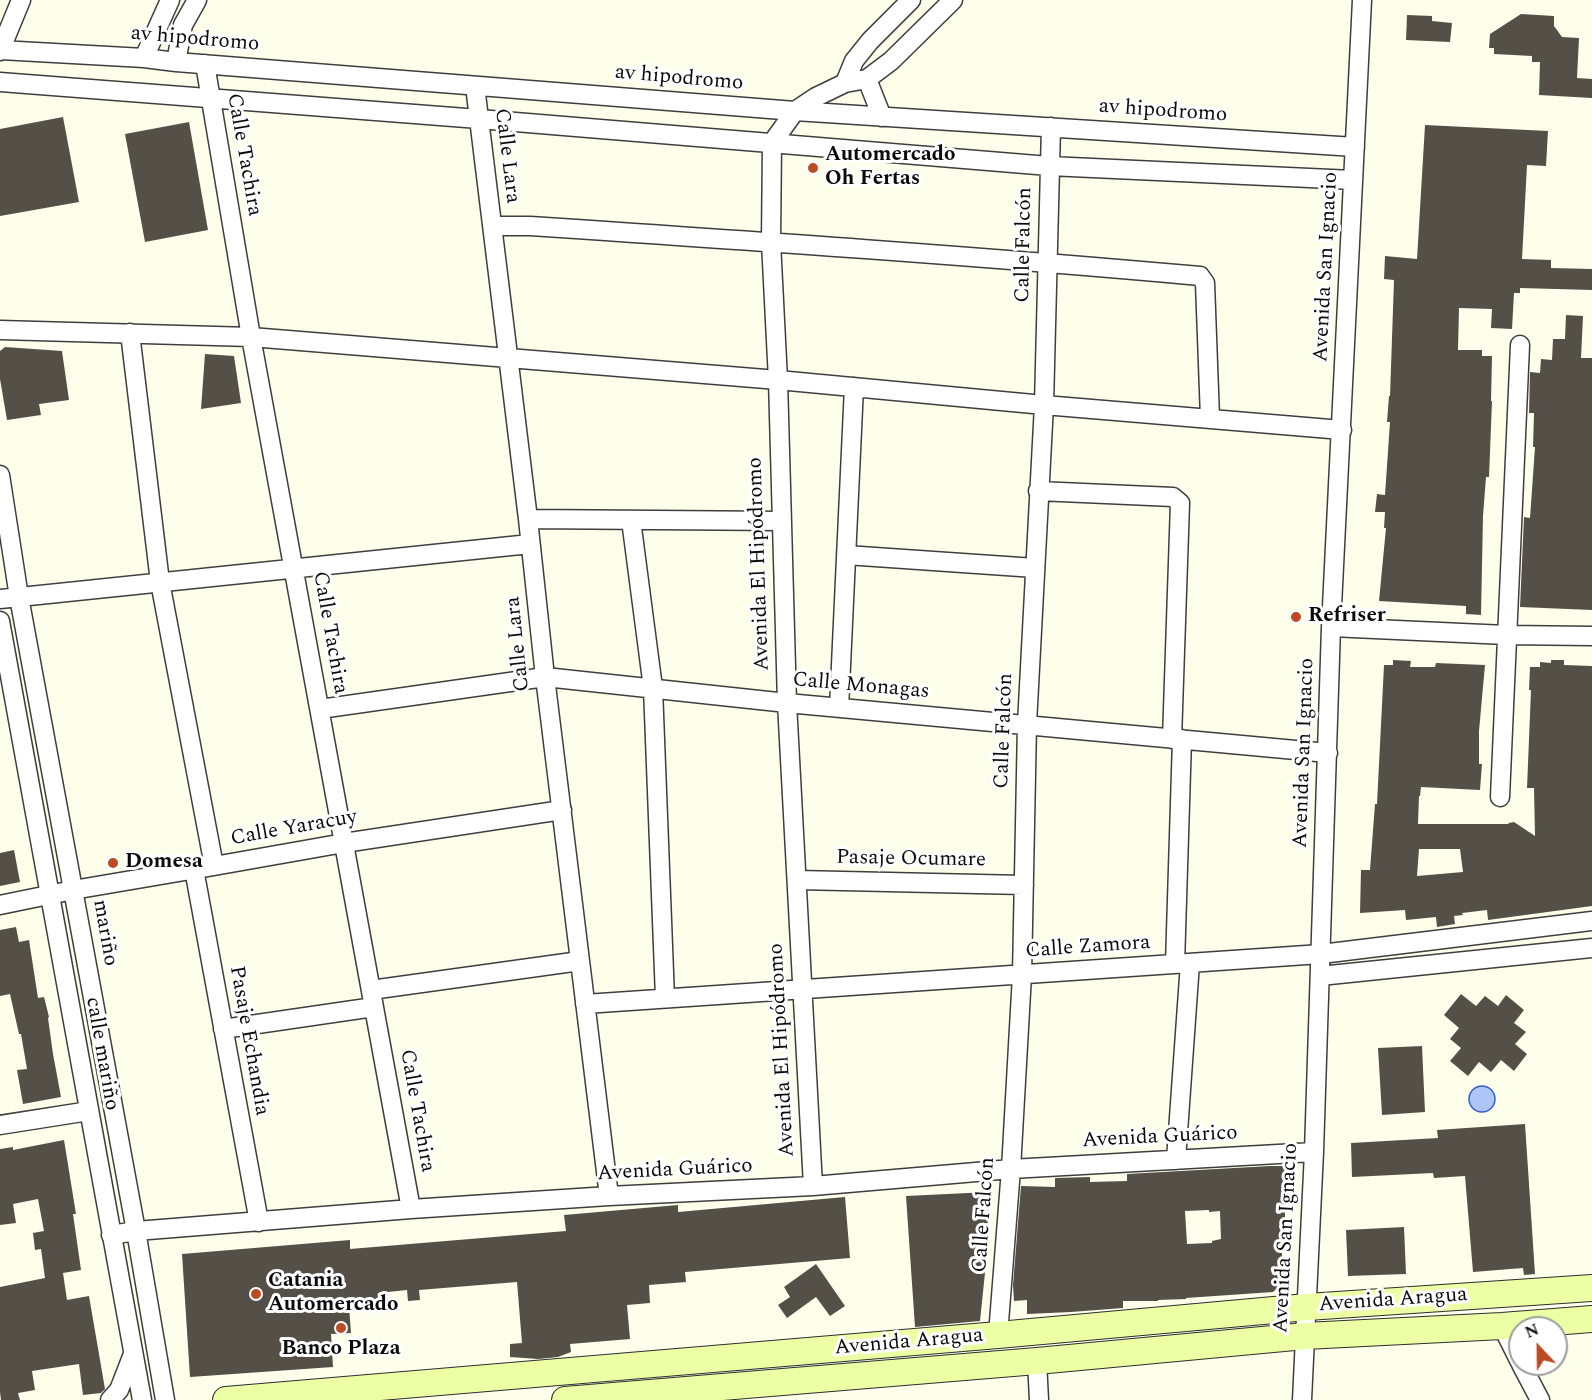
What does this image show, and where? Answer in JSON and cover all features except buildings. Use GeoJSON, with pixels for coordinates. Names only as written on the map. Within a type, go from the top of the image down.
{"type":"FeatureCollection","features":[{"type":"Feature","properties":{"kind":"street"},"geometry":{"type":"LineString","coordinates":[[0,50],[21,0]]}},
{"type":"Feature","properties":{"kind":"street"},"geometry":{"type":"LineString","coordinates":[[144,58],[170,0]]}},
{"type":"Feature","properties":{"kind":"street"},"geometry":{"type":"LineString","coordinates":[[176,62],[183,25],[197,0]]}},
{"type":"Feature","properties":{"kind":"street"},"geometry":{"type":"LineString","coordinates":[[844,82],[854,62],[870,41],[911,0]]}},
{"type":"Feature","properties":{"kind":"street"},"geometry":{"type":"LineString","coordinates":[[772,143],[795,111],[844,82],[867,79],[891,62],[953,0]]}},
{"type":"Feature","properties":{"kind":"street","name":"Avenida San Ignacio"},"geometry":{"type":"LineString","coordinates":[[1302,1400],[1314,1152],[1332,627],[1362,0]]}},
{"type":"Feature","properties":{"kind":"street","name":"av hipodromo"},"geometry":{"type":"LineString","coordinates":[[0,50],[144,58],[795,111],[1355,147]]}},
{"type":"Feature","properties":{"kind":"street","name":"Calle Tachira"},"geometry":{"type":"LineString","coordinates":[[205,64],[251,337],[411,1209]]}},
{"type":"Feature","properties":{"kind":"street"},"geometry":{"type":"LineString","coordinates":[[867,79],[882,117]]}},
{"type":"Feature","properties":{"kind":"street"},"geometry":{"type":"LineString","coordinates":[[0,82],[1049,166],[1353,180]]}},
{"type":"Feature","properties":{"kind":"street","name":"Calle Lara"},"geometry":{"type":"LineString","coordinates":[[476,86],[545,677],[609,1196]]}},
{"type":"Feature","properties":{"kind":"street","name":"Calle Falcón"},"geometry":{"type":"LineString","coordinates":[[998,1335],[1011,1169],[1022,975],[1027,724],[1044,405],[1051,127]]}},
{"type":"Feature","properties":{"kind":"street","name":"Avenida El Hipódromo"},"geometry":{"type":"LineString","coordinates":[[772,143],[771,242],[778,381],[787,703],[813,1186]]}},
{"type":"Feature","properties":{"kind":"street"},"geometry":{"type":"LineString","coordinates":[[492,226],[530,226],[771,242],[1047,262],[1200,276],[1205,283],[1210,418]]}},
{"type":"Feature","properties":{"kind":"street"},"geometry":{"type":"LineString","coordinates":[[0,330],[251,337],[1342,430]]}},
{"type":"Feature","properties":{"kind":"street"},"geometry":{"type":"LineString","coordinates":[[130,333],[160,582],[214,867]]}},
{"type":"Feature","properties":{"kind":"street"},"geometry":{"type":"LineString","coordinates":[[1500,797],[1520,345]]}},
{"type":"Feature","properties":{"kind":"street"},"geometry":{"type":"LineString","coordinates":[[839,708],[854,387]]}},
{"type":"Feature","properties":{"kind":"street","name":"mariño"},"geometry":{"type":"LineString","coordinates":[[0,475],[8,575],[19,597],[165,1400]]}},
{"type":"Feature","properties":{"kind":"street"},"geometry":{"type":"LineString","coordinates":[[1038,491],[1173,497],[1180,503],[1177,739],[1183,964],[1176,1160]]}},
{"type":"Feature","properties":{"kind":"street"},"geometry":{"type":"LineString","coordinates":[[528,519],[782,521]]}},
{"type":"Feature","properties":{"kind":"street"},"geometry":{"type":"LineString","coordinates":[[631,520],[654,688],[665,998]]}},
{"type":"Feature","properties":{"kind":"street"},"geometry":{"type":"LineString","coordinates":[[0,599],[530,544]]}},
{"type":"Feature","properties":{"kind":"street"},"geometry":{"type":"LineString","coordinates":[[846,555],[1035,567]]}},
{"type":"Feature","properties":{"kind":"street","name":"calle mariño"},"geometry":{"type":"LineString","coordinates":[[0,621],[141,1400]]}},
{"type":"Feature","properties":{"kind":"street"},"geometry":{"type":"LineString","coordinates":[[1332,627],[1506,635],[1592,636]]}},
{"type":"Feature","properties":{"kind":"street","name":"Calle Monagas"},"geometry":{"type":"LineString","coordinates":[[320,709],[545,677],[787,703],[1328,753]]}},
{"type":"Feature","properties":{"kind":"street","name":"Calle Yaracuy"},"geometry":{"type":"LineString","coordinates":[[0,905],[73,890],[344,843],[562,810]]}},
{"type":"Feature","properties":{"kind":"street","name":"Pasaje Echandia"},"geometry":{"type":"LineString","coordinates":[[194,869],[259,1222]]}},
{"type":"Feature","properties":{"kind":"street","name":"Pasaje Ocumare"},"geometry":{"type":"LineString","coordinates":[[797,880],[1024,885]]}},
{"type":"Feature","properties":{"kind":"street","name":"Calle Zamora"},"geometry":{"type":"LineString","coordinates":[[585,1004],[1321,954],[1592,921]]}},
{"type":"Feature","properties":{"kind":"street"},"geometry":{"type":"LineString","coordinates":[[1320,976],[1592,948]]}},
{"type":"Feature","properties":{"kind":"street"},"geometry":{"type":"LineString","coordinates":[[223,1029],[580,961]]}},
{"type":"Feature","properties":{"kind":"street"},"geometry":{"type":"LineString","coordinates":[[0,1125],[89,1111]]}},
{"type":"Feature","properties":{"kind":"street","name":"Avenida Guárico"},"geometry":{"type":"LineString","coordinates":[[111,1235],[136,1231],[411,1209],[813,1186],[1011,1169],[1314,1152]]}},
{"type":"Feature","properties":{"kind":"street","name":"Avenida Aragua"},"geometry":{"type":"LineString","coordinates":[[226,1400],[1306,1307],[1592,1288]]}},
{"type":"Feature","properties":{"kind":"street","name":"Avenida Aragua"},"geometry":{"type":"LineString","coordinates":[[565,1400],[1037,1361],[1305,1336],[1592,1319]]}},
{"type":"Feature","properties":{"kind":"street"},"geometry":{"type":"LineString","coordinates":[[1502,1326],[1508,1338]]}},
{"type":"Feature","properties":{"kind":"street"},"geometry":{"type":"LineString","coordinates":[[110,1400],[119,1390],[133,1353]]}},
{"type":"Feature","properties":{"kind":"street"},"geometry":{"type":"LineString","coordinates":[[1037,1361],[1039,1400]]}},
{"type":"Feature","properties":{"kind":"street"},"geometry":{"type":"LineString","coordinates":[[1527,1376],[1540,1400]]}},
{"type":"Feature","properties":{"kind":"water"},"geometry":{"type":"Polygon","coordinates":[[[1482,1086],[1491,1090],[1495,1099],[1491,1108],[1482,1112],[1473,1108],[1469,1099],[1473,1090],[1482,1086]]]}},
{"type":"Feature","properties":{"kind":"place","name":"Automercado Oh Fertas"},"geometry":{"type":"Point","coordinates":[813,168]}},
{"type":"Feature","properties":{"kind":"place","name":"Refriser"},"geometry":{"type":"Point","coordinates":[1296,617]}},
{"type":"Feature","properties":{"kind":"place","name":"Domesa"},"geometry":{"type":"Point","coordinates":[113,863]}},
{"type":"Feature","properties":{"kind":"place","name":"Catania Automercado"},"geometry":{"type":"Point","coordinates":[256,1294]}},
{"type":"Feature","properties":{"kind":"place","name":"Banco Plaza"},"geometry":{"type":"Point","coordinates":[341,1328]}}]}
